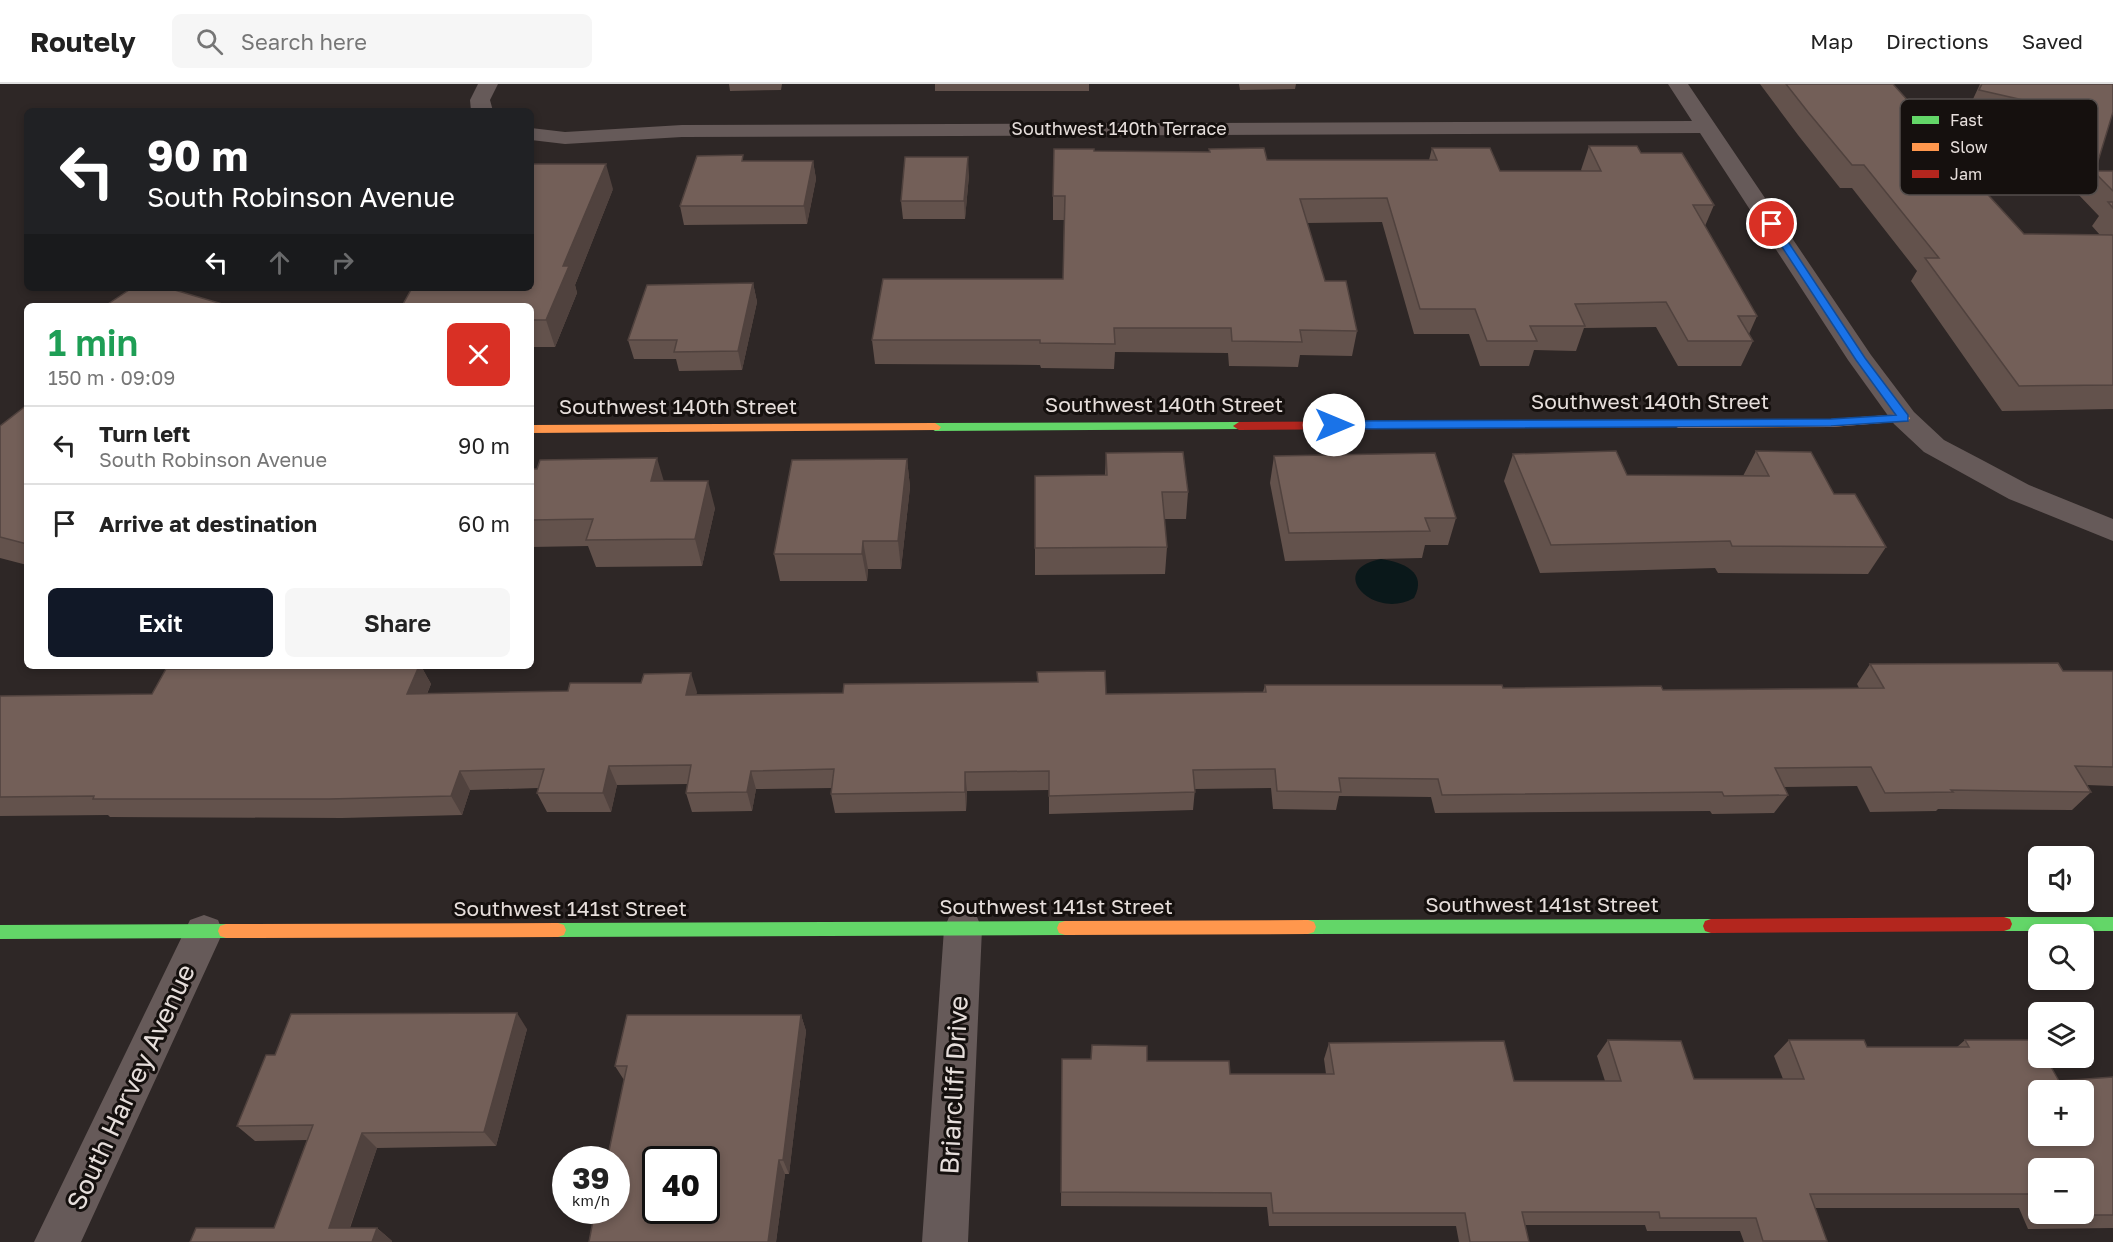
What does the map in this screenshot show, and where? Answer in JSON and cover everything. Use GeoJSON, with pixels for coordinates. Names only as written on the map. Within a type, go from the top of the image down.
{"type":"FeatureCollection","features":[{"type":"Feature","properties":{"kind":"street"},"geometry":{"type":"LineString","coordinates":[[481,108],[480,100],[488,84]]}},
{"type":"Feature","properties":{"kind":"street"},"geometry":{"type":"LineString","coordinates":[[1678,84],[1861,360],[1904,418],[1934,446],[1974,468],[2019,492],[2113,531]]}},
{"type":"Feature","properties":{"kind":"street","name":"Southwest 140th Terrace"},"geometry":{"type":"LineString","coordinates":[[534,134],[565,138],[682,131],[1708,127]]}},
{"type":"Feature","properties":{"kind":"street","name":"Southwest 140th Street"},"geometry":{"type":"LineString","coordinates":[[534,429],[1819,423],[1904,418]]}},
{"type":"Feature","properties":{"kind":"street","name":"Southwest 141st Street"},"geometry":{"type":"LineString","coordinates":[[0,932],[2113,924]]}},
{"type":"Feature","properties":{"kind":"street","name":"Briarcliff Drive"},"geometry":{"type":"LineString","coordinates":[[945,1242],[963,928]]}},
{"type":"Feature","properties":{"kind":"street","name":"South Harvey Avenue"},"geometry":{"type":"LineString","coordinates":[[57,1242],[204,932]]}},
{"type":"Feature","properties":{"kind":"shaded area"},"geometry":{"type":"Polygon","coordinates":[[[1381,559],[1405,566],[1416,575],[1418,589],[1414,598],[1399,603],[1384,603],[1371,599],[1361,591],[1356,582],[1356,573],[1364,565],[1381,559]]]}},
{"type":"Feature","properties":{"kind":"building"},"geometry":{"type":"Polygon","coordinates":[[[1786,84],[1893,84],[1906,99],[1900,99],[1900,195],[1988,195],[2024,234],[2113,235],[2113,385],[2019,386],[1925,258],[1939,258],[1864,165],[1852,165],[1786,84]]]}},
{"type":"Feature","properties":{"kind":"building"},"geometry":{"type":"Polygon","coordinates":[[[1982,84],[2113,84],[2113,112],[2098,161],[2098,99],[2019,99],[1979,90],[1982,84]]]}},
{"type":"Feature","properties":{"kind":"building"},"geometry":{"type":"Polygon","coordinates":[[[1589,146],[1637,146],[1641,153],[1682,153],[1714,205],[1693,205],[1757,316],[1738,316],[1753,341],[1688,341],[1666,302],[1575,304],[1585,326],[1530,326],[1537,341],[1487,341],[1475,309],[1420,309],[1387,198],[1300,199],[1325,281],[1346,281],[1357,331],[1300,330],[1302,342],[1232,341],[1231,328],[1114,328],[1115,344],[1040,343],[1040,340],[872,340],[883,279],[1063,279],[1065,196],[1053,196],[1054,149],[1210,152],[1209,149],[1264,148],[1267,160],[1437,160],[1432,148],[1490,148],[1500,171],[1601,171],[1589,146]]]}},
{"type":"Feature","properties":{"kind":"building"},"geometry":{"type":"Polygon","coordinates":[[[743,155],[742,161],[813,161],[804,206],[680,206],[697,156],[743,155]]]}},
{"type":"Feature","properties":{"kind":"building"},"geometry":{"type":"Polygon","coordinates":[[[905,157],[968,157],[964,201],[901,201],[905,157]]]}},
{"type":"Feature","properties":{"kind":"building"},"geometry":{"type":"Polygon","coordinates":[[[534,164],[606,164],[563,266],[569,266],[546,320],[534,320],[534,303],[404,303],[410,291],[534,291],[534,164]]]}},
{"type":"Feature","properties":{"kind":"building"},"geometry":{"type":"Polygon","coordinates":[[[2098,171],[2113,171],[2113,191],[2098,176],[2098,171]]]}},
{"type":"Feature","properties":{"kind":"building"},"geometry":{"type":"Polygon","coordinates":[[[753,283],[738,351],[674,352],[677,340],[628,340],[647,285],[753,283]]]}},
{"type":"Feature","properties":{"kind":"building"},"geometry":{"type":"Polygon","coordinates":[[[128,291],[178,291],[219,303],[110,303],[128,291]]]}},
{"type":"Feature","properties":{"kind":"building"},"geometry":{"type":"Polygon","coordinates":[[[24,407],[24,543],[0,537],[0,426],[24,407]]]}},
{"type":"Feature","properties":{"kind":"building"},"geometry":{"type":"Polygon","coordinates":[[[1616,451],[1627,475],[1769,476],[1756,451],[1811,452],[1834,494],[1855,494],[1886,547],[1732,546],[1730,541],[1551,545],[1513,454],[1616,451]]]}},
{"type":"Feature","properties":{"kind":"building"},"geometry":{"type":"Polygon","coordinates":[[[1183,452],[1188,492],[1162,492],[1167,547],[1035,548],[1035,476],[1107,475],[1106,453],[1183,452]]]}},
{"type":"Feature","properties":{"kind":"building"},"geometry":{"type":"Polygon","coordinates":[[[1435,453],[1456,518],[1425,518],[1430,531],[1289,533],[1274,456],[1435,453]]]}},
{"type":"Feature","properties":{"kind":"building"},"geometry":{"type":"Polygon","coordinates":[[[657,458],[651,481],[708,481],[695,539],[586,540],[593,519],[534,520],[534,469],[537,469],[540,460],[657,458]]]}},
{"type":"Feature","properties":{"kind":"building"},"geometry":{"type":"Polygon","coordinates":[[[907,459],[898,541],[863,541],[862,554],[774,554],[792,460],[907,459]]]}},
{"type":"Feature","properties":{"kind":"building"},"geometry":{"type":"Polygon","coordinates":[[[2058,663],[2063,671],[2113,671],[2113,767],[2075,766],[2091,792],[1951,790],[1953,792],[1885,793],[1871,767],[1775,768],[1788,795],[1724,796],[1722,792],[1442,795],[1438,779],[1339,778],[1341,792],[1277,791],[1275,769],[1193,770],[1195,792],[1049,796],[1049,771],[965,772],[965,792],[831,794],[834,769],[751,771],[747,792],[686,793],[691,765],[609,766],[603,793],[537,793],[544,769],[460,771],[451,796],[329,799],[0,797],[0,696],[152,694],[166,669],[418,669],[407,694],[568,691],[570,683],[641,683],[644,674],[691,673],[686,695],[843,693],[844,684],[1038,682],[1037,672],[1105,671],[1106,694],[1266,692],[1265,685],[1502,685],[1503,688],[1661,686],[1663,690],[1884,688],[1870,664],[2058,663]]]}},
{"type":"Feature","properties":{"kind":"building"},"geometry":{"type":"Polygon","coordinates":[[[517,1013],[484,1132],[362,1133],[329,1228],[377,1228],[372,1242],[190,1242],[196,1228],[274,1228],[313,1125],[237,1126],[266,1055],[275,1055],[291,1014],[517,1013]]]}},
{"type":"Feature","properties":{"kind":"building"},"geometry":{"type":"Polygon","coordinates":[[[627,1015],[801,1015],[783,1160],[779,1160],[768,1242],[589,1242],[592,1224],[630,1224],[630,1146],[610,1146],[627,1066],[615,1066],[627,1015]]]}},
{"type":"Feature","properties":{"kind":"building"},"geometry":{"type":"Polygon","coordinates":[[[1608,1040],[1681,1041],[1694,1079],[1804,1079],[1789,1040],[1864,1040],[1867,1047],[1969,1047],[1965,1040],[2028,1040],[2028,1068],[2052,1068],[2058,1080],[2028,1080],[2028,1146],[2094,1146],[2094,1080],[2072,1080],[2113,1077],[2113,1215],[2094,1215],[2094,1158],[2028,1158],[2028,1194],[1810,1194],[1827,1241],[1763,1241],[1756,1218],[1660,1218],[1659,1212],[1522,1212],[1529,1242],[1470,1242],[1465,1213],[1273,1213],[1271,1193],[1061,1192],[1062,1059],[1091,1059],[1092,1045],[1147,1046],[1147,1061],[1229,1061],[1230,1074],[1334,1074],[1329,1043],[1504,1041],[1514,1081],[1621,1081],[1608,1040]]]}},
{"type":"Feature","properties":{"kind":"traffic: fast"},"geometry":{"type":"LineString","coordinates":[[935,427],[1239,426]]}},
{"type":"Feature","properties":{"kind":"traffic: fast"},"geometry":{"type":"LineString","coordinates":[[2004,924],[2113,924]]}},
{"type":"Feature","properties":{"kind":"traffic: fast"},"geometry":{"type":"LineString","coordinates":[[1308,927],[1711,926]]}},
{"type":"Feature","properties":{"kind":"traffic: fast"},"geometry":{"type":"LineString","coordinates":[[558,930],[1065,928]]}},
{"type":"Feature","properties":{"kind":"traffic: fast"},"geometry":{"type":"LineString","coordinates":[[0,932],[226,931]]}},
{"type":"Feature","properties":{"kind":"traffic: slow"},"geometry":{"type":"LineString","coordinates":[[1678,424],[1831,423],[1904,418]]}},
{"type":"Feature","properties":{"kind":"traffic: slow"},"geometry":{"type":"LineString","coordinates":[[534,429],[935,427]]}},
{"type":"Feature","properties":{"kind":"traffic: slow"},"geometry":{"type":"LineString","coordinates":[[1065,928],[1308,927]]}},
{"type":"Feature","properties":{"kind":"traffic: slow"},"geometry":{"type":"LineString","coordinates":[[226,931],[558,930]]}},
{"type":"Feature","properties":{"kind":"traffic: jam"},"geometry":{"type":"LineString","coordinates":[[1239,426],[1678,424]]}},
{"type":"Feature","properties":{"kind":"traffic: jam"},"geometry":{"type":"LineString","coordinates":[[1711,926],[2004,924]]}},
{"type":"Feature","properties":{"kind":"route"},"geometry":{"type":"LineString","coordinates":[[1334,425],[1831,423],[1904,418],[1861,360],[1772,224]]}}]}
